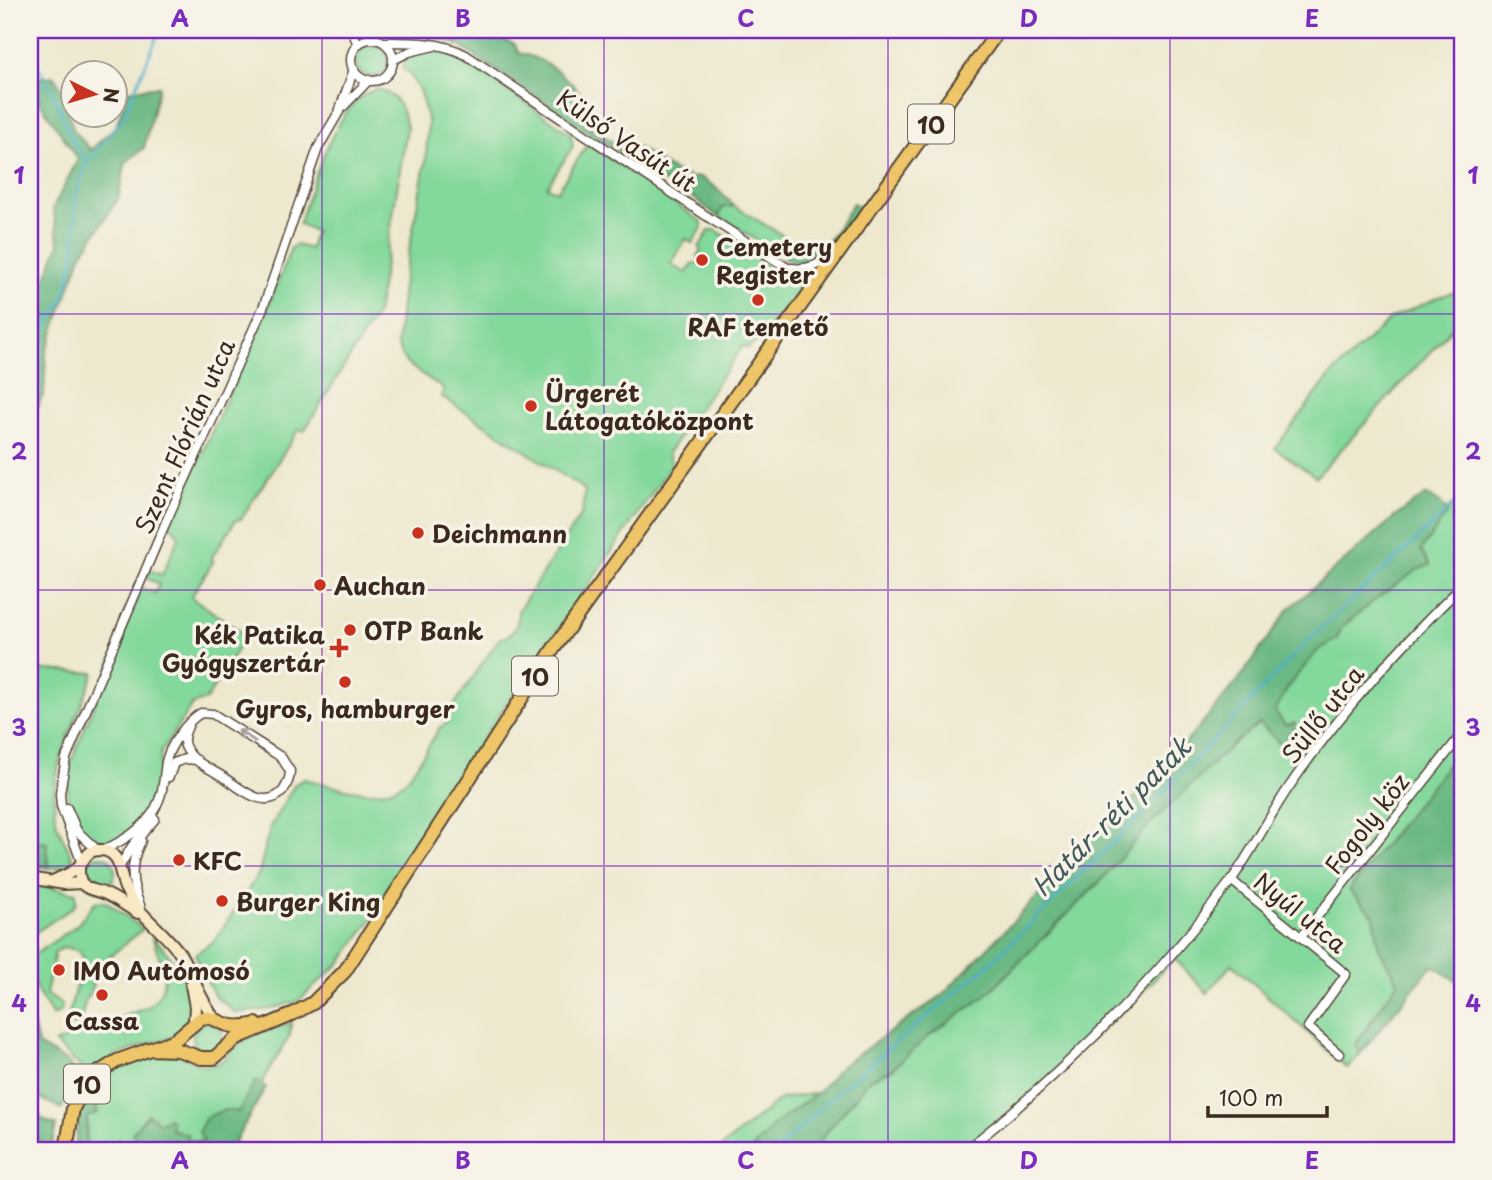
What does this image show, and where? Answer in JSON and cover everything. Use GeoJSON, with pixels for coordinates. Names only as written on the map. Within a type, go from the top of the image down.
{"type":"FeatureCollection","features":[{"type":"Feature","properties":{"kind":"main road","name":"10"},"geometry":{"type":"LineString","coordinates":[[148,1049],[178,1050],[201,1058],[214,1058],[237,1038],[313,1003],[345,971],[554,648],[999,30]]}},
{"type":"Feature","properties":{"kind":"main road","name":"10"},"geometry":{"type":"LineString","coordinates":[[66,1150],[73,1108],[87,1083],[108,1066],[175,1040],[201,1018],[245,1026],[278,1021]]}},
{"type":"Feature","properties":{"kind":"main road"},"geometry":{"type":"LineString","coordinates":[[219,1021],[228,1035],[227,1045]]}},
{"type":"Feature","properties":{"kind":"main road"},"geometry":{"type":"LineString","coordinates":[[191,1026],[188,1044],[196,1055]]}},
{"type":"Feature","properties":{"kind":"street"},"geometry":{"type":"LineString","coordinates":[[352,30],[358,45]]}},
{"type":"Feature","properties":{"kind":"street"},"geometry":{"type":"LineString","coordinates":[[368,30],[392,51],[393,60],[386,76],[378,80],[361,77],[354,69],[352,58],[358,45],[364,41],[380,41]]}},
{"type":"Feature","properties":{"kind":"street","name":"Külső Vasút út"},"geometry":{"type":"LineString","coordinates":[[380,41],[444,45],[466,55],[814,285]]}},
{"type":"Feature","properties":{"kind":"street"},"geometry":{"type":"LineString","coordinates":[[393,60],[419,48],[444,45]]}},
{"type":"Feature","properties":{"kind":"street","name":"Szent Flórián utca"},"geometry":{"type":"LineString","coordinates":[[80,864],[61,806],[60,793],[66,758],[140,581],[263,308],[318,148],[340,110],[354,69]]}},
{"type":"Feature","properties":{"kind":"street","name":"Szent Flórián utca"},"geometry":{"type":"LineString","coordinates":[[340,110],[369,80]]}},
{"type":"Feature","properties":{"kind":"street"},"geometry":{"type":"LineString","coordinates":[[789,268],[817,266],[846,241]]}},
{"type":"Feature","properties":{"kind":"street","name":"Süllő utca"},"geometry":{"type":"LineString","coordinates":[[966,1150],[1023,1105],[1096,1035],[1171,955],[1231,880],[1289,788],[1357,698],[1429,618],[1462,586]]}},
{"type":"Feature","properties":{"kind":"street"},"geometry":{"type":"LineString","coordinates":[[52,881],[80,864],[85,856],[127,838],[154,811],[160,799],[168,754],[188,724],[201,713],[213,714],[281,757],[289,766],[290,776],[281,793],[261,800],[197,760],[188,752],[183,741],[188,724]]}},
{"type":"Feature","properties":{"kind":"street","name":"Fogoly köz"},"geometry":{"type":"LineString","coordinates":[[1301,937],[1462,734]]}},
{"type":"Feature","properties":{"kind":"street"},"geometry":{"type":"LineString","coordinates":[[103,892],[115,886],[120,870],[164,801],[171,767],[185,759],[197,760]]}},
{"type":"Feature","properties":{"kind":"street","name":"Szent Flórián utca"},"geometry":{"type":"LineString","coordinates":[[62,777],[72,823],[83,838],[100,850]]}},
{"type":"Feature","properties":{"kind":"street"},"geometry":{"type":"LineString","coordinates":[[146,919],[135,891],[131,868],[147,828]]}},
{"type":"Feature","properties":{"kind":"street"},"geometry":{"type":"LineString","coordinates":[[100,850],[113,855],[126,891],[146,919]]}},
{"type":"Feature","properties":{"kind":"street"},"geometry":{"type":"LineString","coordinates":[[80,864],[81,883]]}},
{"type":"Feature","properties":{"kind":"street"},"geometry":{"type":"LineString","coordinates":[[30,878],[65,884],[81,883],[91,891],[103,892],[146,919],[173,944],[219,1021]]}},
{"type":"Feature","properties":{"kind":"street","name":"Nyúl utca"},"geometry":{"type":"LineString","coordinates":[[1231,880],[1346,974],[1308,1027],[1339,1054]]}},
{"type":"Feature","properties":{"kind":"street"},"geometry":{"type":"LineString","coordinates":[[188,969],[195,1007],[191,1026]]}},
{"type":"Feature","properties":{"kind":"green space"},"geometry":{"type":"Polygon","coordinates":[[[378,30],[439,30],[460,46],[432,36],[394,34],[378,30]]]}},
{"type":"Feature","properties":{"kind":"green space"},"geometry":{"type":"Polygon","coordinates":[[[439,30],[447,30],[463,39],[474,30],[514,44],[519,53],[552,67],[579,91],[579,102],[590,111],[587,124],[623,149],[630,143],[674,171],[691,178],[700,177],[714,186],[734,206],[722,208],[719,216],[716,215],[674,183],[665,183],[439,30]]]}},
{"type":"Feature","properties":{"kind":"green space"},"geometry":{"type":"Polygon","coordinates":[[[372,45],[383,50],[388,61],[383,72],[372,77],[361,72],[356,61],[361,50],[372,45]]]}},
{"type":"Feature","properties":{"kind":"green space"},"geometry":{"type":"Polygon","coordinates":[[[441,51],[458,57],[571,134],[573,146],[547,187],[557,191],[588,144],[702,222],[702,228],[692,243],[686,239],[671,264],[686,273],[693,263],[698,264],[701,260],[698,256],[701,249],[699,247],[709,231],[716,230],[799,287],[799,293],[761,341],[748,349],[743,346],[668,453],[672,464],[498,716],[388,897],[340,963],[298,1001],[270,1009],[236,1013],[214,995],[195,954],[215,940],[259,873],[270,827],[295,784],[304,779],[369,792],[394,788],[404,782],[440,727],[446,724],[452,708],[499,639],[514,629],[518,621],[518,611],[582,513],[585,490],[441,396],[444,389],[406,363],[397,344],[404,277],[426,159],[428,122],[420,92],[409,73],[402,68],[406,58],[421,52],[441,51]]]}},
{"type":"Feature","properties":{"kind":"green space"},"geometry":{"type":"Polygon","coordinates":[[[54,76],[60,87],[60,130],[74,130],[91,150],[112,130],[130,130],[130,91],[159,86],[144,148],[126,162],[118,199],[81,256],[46,353],[44,393],[30,424],[30,319],[59,244],[53,208],[78,159],[30,88],[30,79],[54,76]]]}},
{"type":"Feature","properties":{"kind":"green space"},"geometry":{"type":"Polygon","coordinates":[[[379,89],[399,104],[407,127],[377,313],[304,431],[299,429],[241,519],[236,520],[191,597],[246,635],[206,700],[192,705],[161,752],[159,778],[153,801],[130,829],[112,842],[98,839],[79,826],[73,816],[68,793],[69,767],[141,588],[155,593],[159,584],[146,578],[149,570],[162,575],[179,537],[169,526],[268,308],[291,248],[297,245],[310,249],[315,231],[299,224],[328,145],[350,108],[364,95],[379,89]]]}},
{"type":"Feature","properties":{"kind":"green space"},"geometry":{"type":"Polygon","coordinates":[[[853,203],[860,208],[838,240],[821,257],[799,262],[786,259],[787,249],[792,241],[812,250],[821,247],[835,232],[853,203]]]}},
{"type":"Feature","properties":{"kind":"green space"},"geometry":{"type":"Polygon","coordinates":[[[734,206],[792,241],[787,249],[786,259],[719,216],[722,207],[734,206]]]}},
{"type":"Feature","properties":{"kind":"green space"},"geometry":{"type":"Polygon","coordinates":[[[1462,290],[1462,317],[1316,477],[1275,448],[1330,376],[1390,319],[1441,296],[1462,290]]]}},
{"type":"Feature","properties":{"kind":"green space"},"geometry":{"type":"Polygon","coordinates":[[[1425,495],[1441,503],[1448,513],[1421,550],[1430,565],[1417,570],[1342,627],[1337,639],[1317,651],[1290,684],[1275,711],[1285,725],[1295,723],[1292,736],[1301,747],[1318,725],[1328,729],[1299,764],[1260,723],[1233,744],[1147,827],[1104,877],[985,996],[926,1038],[891,1070],[870,1079],[812,1150],[751,1150],[774,1125],[817,1093],[840,1067],[941,996],[1128,803],[1149,786],[1237,682],[1289,609],[1396,516],[1425,495]]]}},
{"type":"Feature","properties":{"kind":"green space"},"geometry":{"type":"Polygon","coordinates":[[[1462,497],[1462,747],[1349,890],[1374,916],[1379,948],[1398,982],[1355,1045],[1360,1054],[1347,1068],[1232,964],[1207,993],[1174,958],[1136,999],[967,1150],[812,1150],[870,1079],[891,1070],[925,1038],[985,996],[1104,878],[1093,864],[1462,497]]]}},
{"type":"Feature","properties":{"kind":"green space"},"geometry":{"type":"Polygon","coordinates":[[[30,669],[94,673],[65,744],[55,782],[56,819],[73,859],[69,867],[49,868],[47,843],[30,842],[30,669]]]}},
{"type":"Feature","properties":{"kind":"green space"},"geometry":{"type":"Polygon","coordinates":[[[1462,747],[1462,984],[1432,966],[1360,1054],[1355,1045],[1398,982],[1379,948],[1374,916],[1349,890],[1462,747]]]}},
{"type":"Feature","properties":{"kind":"green space"},"geometry":{"type":"Polygon","coordinates":[[[30,842],[47,843],[49,868],[30,866],[30,842]]]}},
{"type":"Feature","properties":{"kind":"green space"},"geometry":{"type":"Polygon","coordinates":[[[100,856],[111,860],[115,871],[111,882],[100,886],[89,882],[85,871],[89,860],[100,856]]]}},
{"type":"Feature","properties":{"kind":"green space"},"geometry":{"type":"Polygon","coordinates":[[[30,882],[76,893],[76,903],[30,936],[30,882]]]}},
{"type":"Feature","properties":{"kind":"green space"},"geometry":{"type":"Polygon","coordinates":[[[95,902],[108,903],[143,929],[96,968],[91,992],[87,996],[80,1022],[75,1026],[64,1023],[69,1014],[83,958],[80,951],[65,947],[55,952],[46,994],[61,1004],[62,1010],[53,1016],[38,993],[31,965],[34,955],[77,925],[95,902]]]}},
{"type":"Feature","properties":{"kind":"green space"},"geometry":{"type":"Polygon","coordinates":[[[152,936],[169,956],[185,983],[190,997],[190,1011],[186,1023],[173,1036],[118,1056],[88,1074],[55,1043],[148,1007],[156,999],[164,983],[164,974],[152,936]]]}},
{"type":"Feature","properties":{"kind":"green space"},"geometry":{"type":"Polygon","coordinates":[[[30,1009],[38,1045],[83,1074],[70,1089],[62,1109],[37,1097],[33,1071],[30,1071],[30,1009]]]}},
{"type":"Feature","properties":{"kind":"green space"},"geometry":{"type":"Polygon","coordinates":[[[208,1023],[214,1024],[222,1032],[222,1044],[214,1052],[208,1053],[202,1052],[194,1044],[193,1038],[194,1032],[202,1024],[208,1023]]]}},
{"type":"Feature","properties":{"kind":"green space"},"geometry":{"type":"Polygon","coordinates":[[[291,1023],[290,1035],[261,1084],[256,1081],[238,1112],[224,1110],[204,1142],[187,1140],[188,1135],[171,1129],[130,1149],[116,1144],[121,1150],[96,1150],[86,1146],[87,1117],[98,1112],[94,1089],[100,1078],[109,1071],[144,1057],[168,1054],[182,1055],[202,1065],[212,1065],[222,1061],[245,1039],[291,1023]]]}},
{"type":"Feature","properties":{"kind":"green space"},"geometry":{"type":"Polygon","coordinates":[[[256,1081],[266,1087],[230,1150],[191,1150],[187,1145],[176,1150],[121,1150],[116,1144],[119,1139],[130,1148],[141,1144],[132,1133],[148,1114],[160,1123],[169,1118],[172,1121],[171,1129],[188,1135],[188,1140],[204,1142],[199,1131],[206,1117],[224,1110],[238,1112],[256,1081]]]}},
{"type":"Feature","properties":{"kind":"green space"},"geometry":{"type":"Polygon","coordinates":[[[94,1087],[93,1100],[98,1113],[87,1117],[86,1146],[96,1150],[74,1150],[79,1116],[94,1087]]]}},
{"type":"Feature","properties":{"kind":"green space"},"geometry":{"type":"Polygon","coordinates":[[[817,1093],[774,1125],[751,1150],[718,1150],[780,1099],[817,1093]]]}},
{"type":"Feature","properties":{"kind":"green space"},"geometry":{"type":"Polygon","coordinates":[[[30,1095],[39,1116],[56,1125],[51,1150],[30,1150],[38,1149],[40,1141],[32,1134],[30,1095]]]}},
{"type":"Feature","properties":{"kind":"waterway"},"geometry":{"type":"LineString","coordinates":[[30,353],[64,298],[75,254],[76,196],[87,162],[123,118],[160,30]]}},
{"type":"Feature","properties":{"kind":"waterway"},"geometry":{"type":"LineString","coordinates":[[30,51],[54,95],[73,142],[87,162]]}},
{"type":"Feature","properties":{"kind":"waterway","name":"Határ-réti patak"},"geometry":{"type":"LineString","coordinates":[[777,1150],[841,1089],[985,968],[1149,807],[1309,640],[1462,497]]}},
{"type":"Feature","properties":{"kind":"place","name":"Cemetery Register"},"geometry":{"type":"Point","coordinates":[702,260]}},
{"type":"Feature","properties":{"kind":"place","name":"RAF temető"},"geometry":{"type":"Point","coordinates":[758,300]}},
{"type":"Feature","properties":{"kind":"place","name":"Ürgerét Látogatóközpont"},"geometry":{"type":"Point","coordinates":[531,406]}},
{"type":"Feature","properties":{"kind":"place","name":"Deichmann"},"geometry":{"type":"Point","coordinates":[418,533]}},
{"type":"Feature","properties":{"kind":"place","name":"Auchan"},"geometry":{"type":"Point","coordinates":[320,585]}},
{"type":"Feature","properties":{"kind":"place","name":"OTP Bank"},"geometry":{"type":"Point","coordinates":[350,630]}},
{"type":"Feature","properties":{"kind":"place","name":"Kék Patika Gyógyszertár"},"geometry":{"type":"Point","coordinates":[339,648]}},
{"type":"Feature","properties":{"kind":"place","name":"Gyros, hamburger"},"geometry":{"type":"Point","coordinates":[345,682]}},
{"type":"Feature","properties":{"kind":"place","name":"KFC"},"geometry":{"type":"Point","coordinates":[179,860]}},
{"type":"Feature","properties":{"kind":"place","name":"Burger King"},"geometry":{"type":"Point","coordinates":[222,901]}},
{"type":"Feature","properties":{"kind":"place","name":"IMO Autómosó"},"geometry":{"type":"Point","coordinates":[59,970]}},
{"type":"Feature","properties":{"kind":"place","name":"Cassa"},"geometry":{"type":"Point","coordinates":[102,995]}}]}
